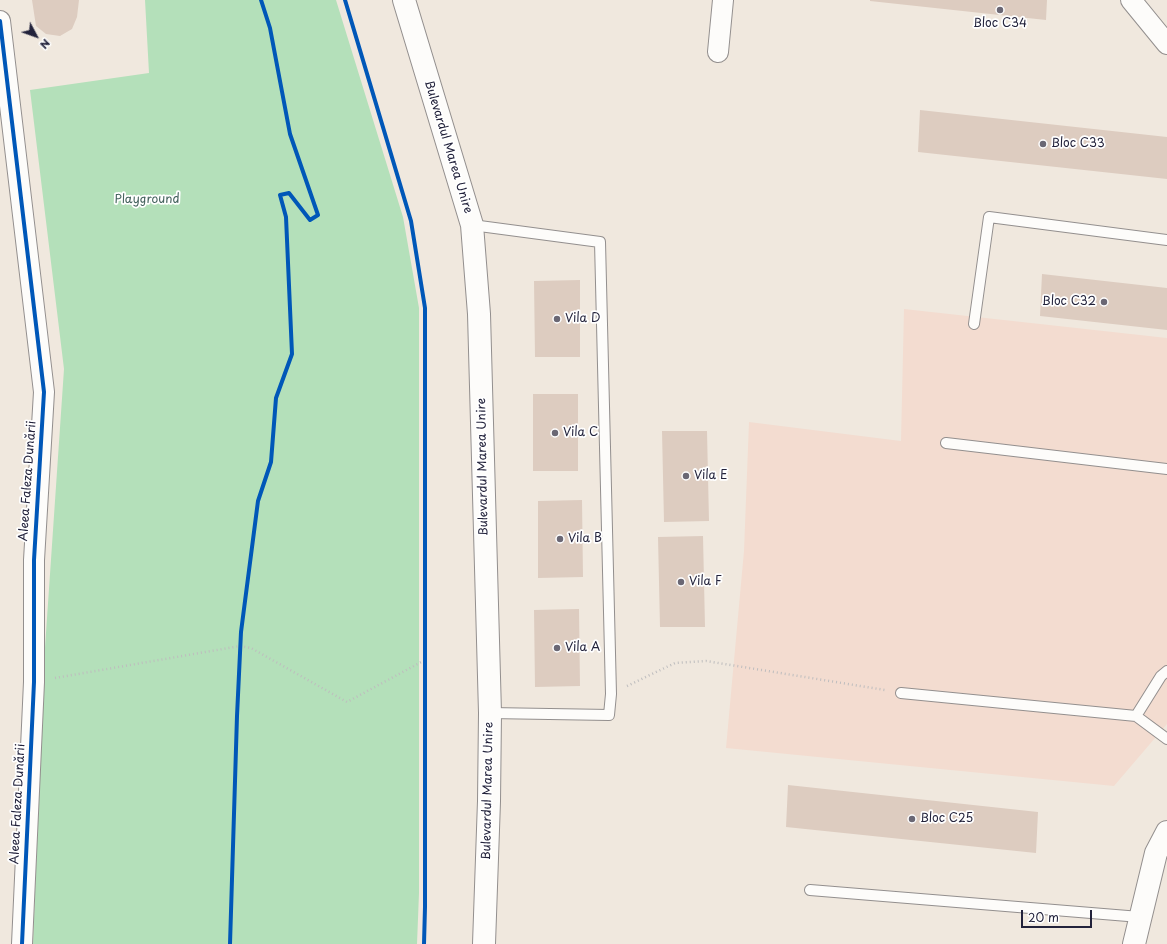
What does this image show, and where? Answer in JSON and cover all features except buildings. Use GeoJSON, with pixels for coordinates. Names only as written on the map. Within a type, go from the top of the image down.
{"type":"FeatureCollection","features":[{"type":"Feature","properties":{"kind":"main road","name":"Bulevardul Marea Unire"},"geometry":{"type":"LineString","coordinates":[[404,0],[472,225],[479,314],[490,713],[489,801],[484,944]]}},
{"type":"Feature","properties":{"kind":"main road"},"geometry":{"type":"LineString","coordinates":[[1134,944],[1156,853],[1167,832]]}},
{"type":"Feature","properties":{"kind":"street"},"geometry":{"type":"LineString","coordinates":[[718,52],[723,0]]}},
{"type":"Feature","properties":{"kind":"street"},"geometry":{"type":"LineString","coordinates":[[1131,0],[1167,44]]}},
{"type":"Feature","properties":{"kind":"street","name":"Aleea Faleza Dunării"},"geometry":{"type":"LineString","coordinates":[[0,20],[44,392],[34,560],[34,682],[22,944]]}},
{"type":"Feature","properties":{"kind":"lane"},"geometry":{"type":"LineString","coordinates":[[974,324],[989,217],[1167,240]]}},
{"type":"Feature","properties":{"kind":"lane"},"geometry":{"type":"LineString","coordinates":[[472,225],[600,242],[611,694],[609,715],[490,713]]}},
{"type":"Feature","properties":{"kind":"lane"},"geometry":{"type":"LineString","coordinates":[[946,443],[1167,469]]}},
{"type":"Feature","properties":{"kind":"lane"},"geometry":{"type":"LineString","coordinates":[[1136,716],[1161,676],[1167,670]]}},
{"type":"Feature","properties":{"kind":"lane"},"geometry":{"type":"LineString","coordinates":[[901,693],[1136,716],[1167,740]]}},
{"type":"Feature","properties":{"kind":"lane"},"geometry":{"type":"LineString","coordinates":[[810,890],[1140,917]]}},
{"type":"Feature","properties":{"kind":"path"},"geometry":{"type":"LineString","coordinates":[[240,653],[241,639]]}},
{"type":"Feature","properties":{"kind":"path"},"geometry":{"type":"LineString","coordinates":[[34,682],[240,646],[251,648],[348,702],[425,660]]}},
{"type":"Feature","properties":{"kind":"path"},"geometry":{"type":"LineString","coordinates":[[611,694],[675,663],[706,661],[901,693]]}},
{"type":"Feature","properties":{"kind":"shaded area"},"geometry":{"type":"Polygon","coordinates":[[[904,309],[1167,338],[1167,724],[1114,786],[726,748],[744,551],[749,422],[901,441],[904,309]]]}},
{"type":"Feature","properties":{"kind":"green space","name":"Playground"},"geometry":{"type":"Polygon","coordinates":[[[145,0],[336,0],[403,217],[419,308],[419,893],[417,944],[33,944],[44,662],[64,369],[30,90],[149,73],[145,0]]]}},
{"type":"Feature","properties":{"kind":"cycle path"},"geometry":{"type":"LineString","coordinates":[[230,944],[241,632],[258,501],[271,462],[276,398],[292,354],[286,217],[280,195],[289,193],[310,220],[318,215],[290,134],[270,28],[261,0]]}},
{"type":"Feature","properties":{"kind":"cycle path"},"geometry":{"type":"LineString","coordinates":[[345,0],[411,221],[425,308],[424,944]]}},
{"type":"Feature","properties":{"kind":"cycle path"},"geometry":{"type":"LineString","coordinates":[[0,21],[44,392],[34,560],[34,682],[22,944]]}},
{"type":"Feature","properties":{"kind":"place","name":"Bloc C34"},"geometry":{"type":"Point","coordinates":[1000,10]}},
{"type":"Feature","properties":{"kind":"place","name":"Bloc C33"},"geometry":{"type":"Point","coordinates":[1043,144]}},
{"type":"Feature","properties":{"kind":"place","name":"Bloc C32"},"geometry":{"type":"Point","coordinates":[1104,302]}},
{"type":"Feature","properties":{"kind":"place","name":"Vila D"},"geometry":{"type":"Point","coordinates":[557,319]}},
{"type":"Feature","properties":{"kind":"place","name":"Vila C"},"geometry":{"type":"Point","coordinates":[555,433]}},
{"type":"Feature","properties":{"kind":"place","name":"Vila E"},"geometry":{"type":"Point","coordinates":[686,476]}},
{"type":"Feature","properties":{"kind":"place","name":"Vila B"},"geometry":{"type":"Point","coordinates":[560,539]}},
{"type":"Feature","properties":{"kind":"place","name":"Vila F"},"geometry":{"type":"Point","coordinates":[681,582]}},
{"type":"Feature","properties":{"kind":"place","name":"Vila A"},"geometry":{"type":"Point","coordinates":[557,648]}},
{"type":"Feature","properties":{"kind":"place","name":"Bloc C25"},"geometry":{"type":"Point","coordinates":[912,819]}}]}
